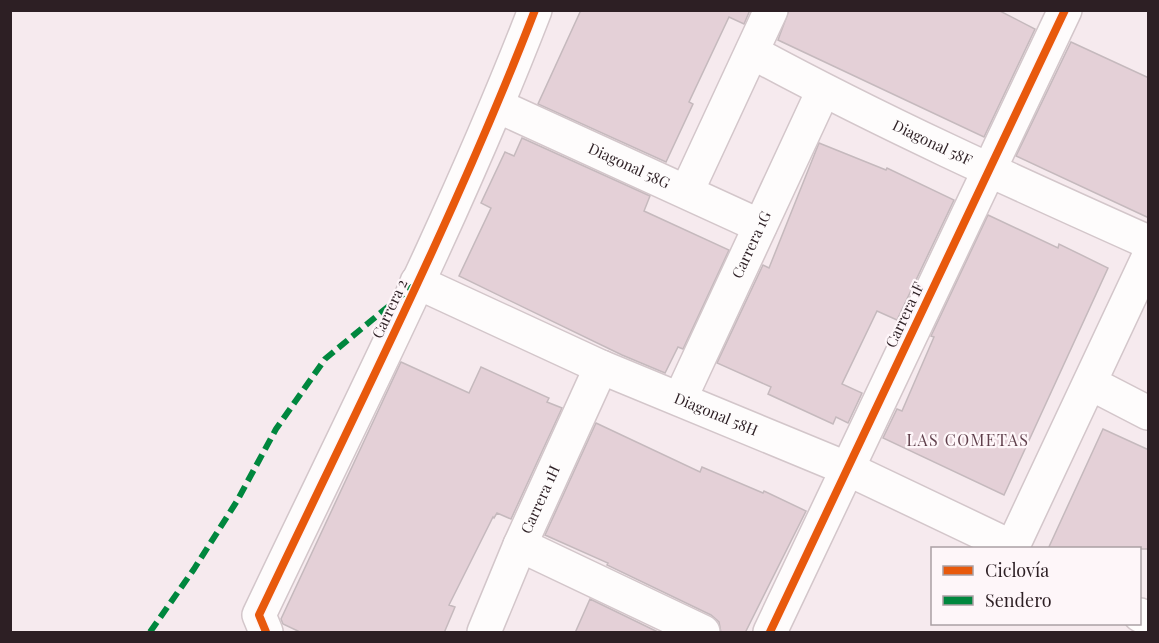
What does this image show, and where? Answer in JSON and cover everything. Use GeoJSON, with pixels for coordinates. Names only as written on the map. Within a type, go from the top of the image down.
{"type":"FeatureCollection","features":[{"type":"Feature","properties":{"kind":"street","name":"Carrera 2"},"geometry":{"type":"LineString","coordinates":[[263,624],[498,106],[535,10]]}},
{"type":"Feature","properties":{"kind":"street"},"geometry":{"type":"LineString","coordinates":[[687,191],[771,10]]}},
{"type":"Feature","properties":{"kind":"street","name":"Carrera 1F"},"geometry":{"type":"LineString","coordinates":[[770,633],[1065,10]]}},
{"type":"Feature","properties":{"kind":"street","name":"Diagonal 58F"},"geometry":{"type":"LineString","coordinates":[[752,52],[823,91],[988,171],[1149,242]]}},
{"type":"Feature","properties":{"kind":"street","name":"Carrera 1G"},"geometry":{"type":"LineString","coordinates":[[680,399],[823,91]]}},
{"type":"Feature","properties":{"kind":"street","name":"Diagonal 58G"},"geometry":{"type":"LineString","coordinates":[[498,106],[760,226]]}},
{"type":"Feature","properties":{"kind":"street"},"geometry":{"type":"LineString","coordinates":[[1013,547],[1149,258]]}},
{"type":"Feature","properties":{"kind":"street","name":"Diagonal 58H"},"geometry":{"type":"LineString","coordinates":[[417,282],[601,367],[848,469],[1011,547]]}},
{"type":"Feature","properties":{"kind":"street","name":"Carrera 1H"},"geometry":{"type":"LineString","coordinates":[[484,633],[520,545],[601,367]]}},
{"type":"Feature","properties":{"kind":"street"},"geometry":{"type":"LineString","coordinates":[[1090,383],[1149,413]]}},
{"type":"Feature","properties":{"kind":"street"},"geometry":{"type":"LineString","coordinates":[[520,545],[703,633]]}},
{"type":"Feature","properties":{"kind":"building"},"geometry":{"type":"Polygon","coordinates":[[[581,10],[750,10],[744,24],[729,17],[689,102],[693,104],[666,162],[538,104],[581,10]]]}},
{"type":"Feature","properties":{"kind":"building"},"geometry":{"type":"Polygon","coordinates":[[[789,10],[998,10],[1035,29],[984,137],[778,40],[789,10]]]}},
{"type":"Feature","properties":{"kind":"building"},"geometry":{"type":"Polygon","coordinates":[[[1071,42],[1149,78],[1149,218],[1016,156],[1071,42]]]}},
{"type":"Feature","properties":{"kind":"building"},"geometry":{"type":"Polygon","coordinates":[[[522,138],[650,196],[644,211],[729,250],[683,349],[678,347],[665,373],[622,355],[459,276],[491,208],[481,203],[505,152],[514,156],[522,138]]]}},
{"type":"Feature","properties":{"kind":"building"},"geometry":{"type":"Polygon","coordinates":[[[819,143],[886,170],[887,168],[954,200],[897,320],[877,311],[842,384],[862,393],[848,423],[836,417],[833,424],[768,394],[771,387],[717,363],[763,265],[769,268],[819,143]]]}},
{"type":"Feature","properties":{"kind":"building"},"geometry":{"type":"Polygon","coordinates":[[[988,215],[1058,248],[1059,244],[1108,268],[1004,495],[883,438],[897,409],[902,411],[934,337],[931,336],[988,215]]]}},
{"type":"Feature","properties":{"kind":"building"},"geometry":{"type":"Polygon","coordinates":[[[401,362],[469,393],[481,367],[549,398],[547,402],[562,408],[511,519],[497,513],[493,517],[449,605],[455,607],[444,633],[302,633],[283,624],[281,619],[401,362]]]}},
{"type":"Feature","properties":{"kind":"building"},"geometry":{"type":"Polygon","coordinates":[[[596,423],[700,472],[702,467],[763,493],[764,491],[806,511],[745,633],[721,633],[719,622],[711,615],[607,565],[608,563],[545,535],[596,423]]]}},
{"type":"Feature","properties":{"kind":"building"},"geometry":{"type":"Polygon","coordinates":[[[1103,429],[1149,450],[1149,549],[1141,549],[1141,547],[1049,547],[1103,429]]]}},
{"type":"Feature","properties":{"kind":"building"},"geometry":{"type":"Polygon","coordinates":[[[590,599],[660,633],[575,633],[590,599]]]}},
{"type":"Feature","properties":{"kind":"marked path"},"geometry":{"type":"LineString","coordinates":[[150,632],[237,501],[276,429],[325,359],[413,286]]}},
{"type":"Feature","properties":{"kind":"cycle path"},"geometry":{"type":"LineString","coordinates":[[266,632],[259,615],[438,240],[535,10]]}},
{"type":"Feature","properties":{"kind":"cycle path"},"geometry":{"type":"LineString","coordinates":[[770,632],[1065,10]]}},
{"type":"Feature","properties":{"kind":"district","name":"LAS COMETAS"},"geometry":{"type":"Point","coordinates":[968,440]}}]}
